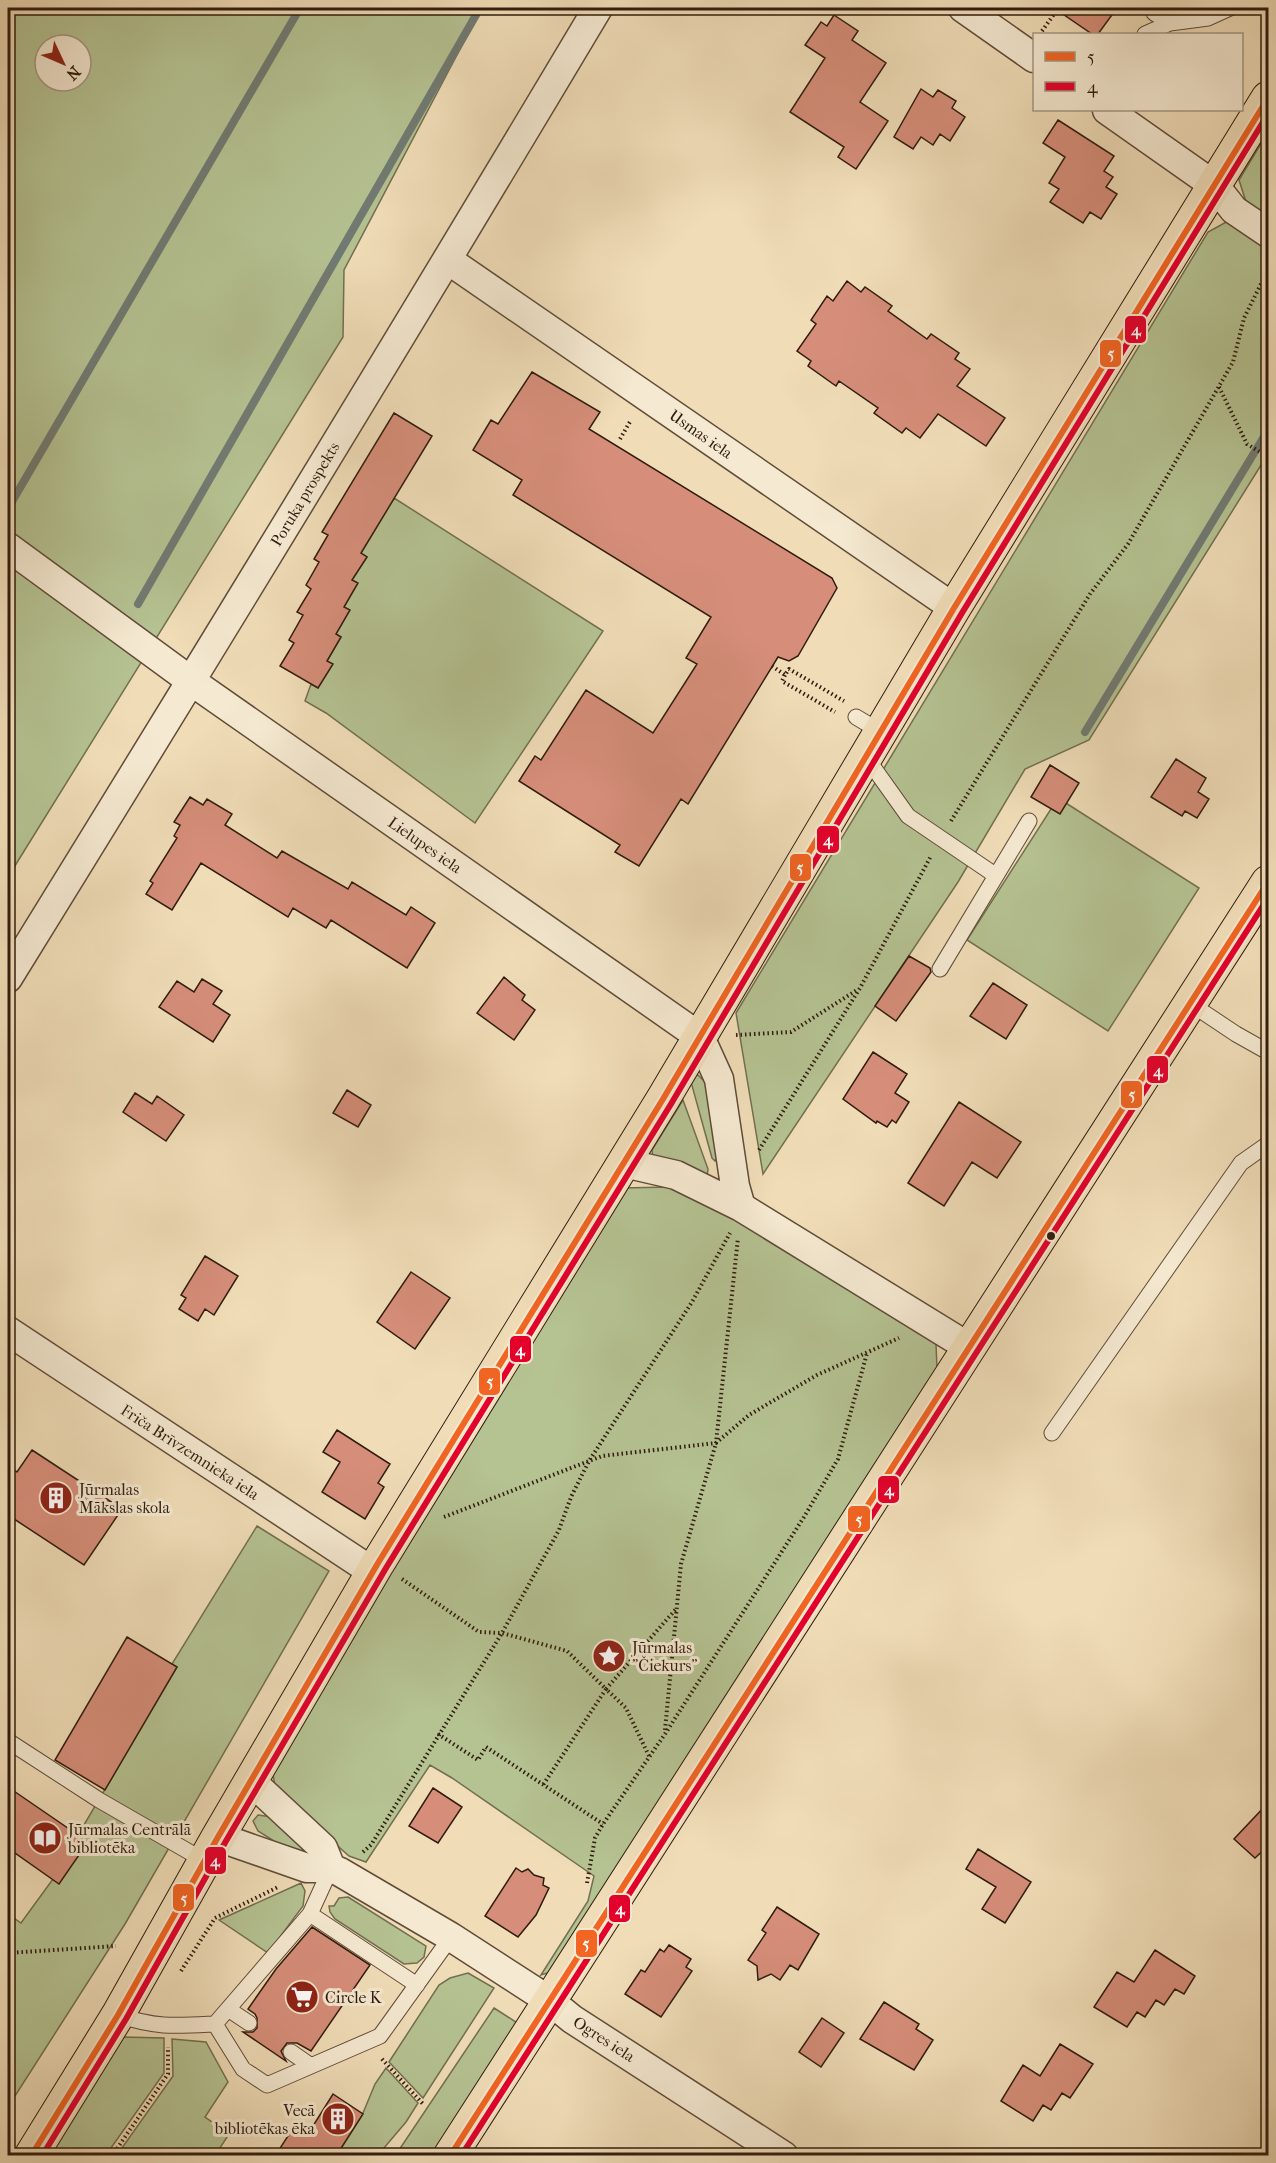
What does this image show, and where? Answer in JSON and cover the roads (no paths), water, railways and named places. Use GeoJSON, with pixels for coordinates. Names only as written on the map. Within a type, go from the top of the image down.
{"type":"FeatureCollection","features":[{"type":"Feature","properties":{"kind":"main road"},"geometry":{"type":"LineString","coordinates":[[31,2156],[118,2015],[250,1781],[376,1567],[700,1037],[867,735],[954,608],[1269,98]]}},
{"type":"Feature","properties":{"kind":"main road"},"geometry":{"type":"LineString","coordinates":[[450,2156],[1269,882]]}},
{"type":"Feature","properties":{"kind":"street","name":"Poruka prospekts"},"geometry":{"type":"LineString","coordinates":[[8,978],[448,260],[598,8]]}},
{"type":"Feature","properties":{"kind":"street"},"geometry":{"type":"LineString","coordinates":[[963,8],[1033,57]]}},
{"type":"Feature","properties":{"kind":"street"},"geometry":{"type":"LineString","coordinates":[[1108,111],[1215,186],[1234,210],[1269,233]]}},
{"type":"Feature","properties":{"kind":"street","name":"Usmas iela"},"geometry":{"type":"LineString","coordinates":[[448,260],[954,608]]}},
{"type":"Feature","properties":{"kind":"street","name":"Lielupes iela"},"geometry":{"type":"LineString","coordinates":[[8,547],[191,681],[700,1037]]}},
{"type":"Feature","properties":{"kind":"street"},"geometry":{"type":"LineString","coordinates":[[700,1037],[719,1079],[735,1186],[741,1207]]}},
{"type":"Feature","properties":{"kind":"street"},"geometry":{"type":"LineString","coordinates":[[624,1163],[676,1175],[741,1207],[970,1348]]}},
{"type":"Feature","properties":{"kind":"street","name":"Friča Brīvzemnieka iela"},"geometry":{"type":"LineString","coordinates":[[8,1331],[376,1567]]}},
{"type":"Feature","properties":{"kind":"street"},"geometry":{"type":"LineString","coordinates":[[250,1781],[323,1848],[331,1875]]}},
{"type":"Feature","properties":{"kind":"street","name":"Ogres iela"},"geometry":{"type":"LineString","coordinates":[[211,1849],[331,1875],[451,1937],[550,2001],[572,2019],[784,2156]]}},
{"type":"Feature","properties":{"kind":"lane"},"geometry":{"type":"LineString","coordinates":[[1147,33],[1170,22],[1208,18],[1230,8]]}},
{"type":"Feature","properties":{"kind":"lane"},"geometry":{"type":"LineString","coordinates":[[1154,13],[1170,22]]}},
{"type":"Feature","properties":{"kind":"lane"},"geometry":{"type":"LineString","coordinates":[[867,735],[908,816],[995,875]]}},
{"type":"Feature","properties":{"kind":"lane"},"geometry":{"type":"LineString","coordinates":[[940,969],[1029,821]]}},
{"type":"Feature","properties":{"kind":"lane"},"geometry":{"type":"LineString","coordinates":[[1191,1004],[1236,1034],[1269,1052]]}},
{"type":"Feature","properties":{"kind":"lane"},"geometry":{"type":"LineString","coordinates":[[1052,1433],[1241,1163],[1269,1144]]}},
{"type":"Feature","properties":{"kind":"lane"},"geometry":{"type":"LineString","coordinates":[[8,1741],[99,1800],[211,1849]]}},
{"type":"Feature","properties":{"kind":"lane"},"geometry":{"type":"LineString","coordinates":[[118,2015],[143,2024],[168,2026],[215,2024],[310,1914],[331,1875]]}},
{"type":"Feature","properties":{"kind":"lane"},"geometry":{"type":"LineString","coordinates":[[310,1914],[417,1985]]}},
{"type":"Feature","properties":{"kind":"lane"},"geometry":{"type":"LineString","coordinates":[[215,2024],[243,2069],[267,2085],[380,2036],[451,1937]]}},
{"type":"Feature","properties":{"kind":"lane"},"geometry":{"type":"LineString","coordinates":[[228,2009],[249,2023]]}},
{"type":"Feature","properties":{"kind":"lane"},"geometry":{"type":"LineString","coordinates":[[291,2052],[310,2066]]}},
{"type":"Feature","properties":{"kind":"waterway"},"geometry":{"type":"LineString","coordinates":[[10,505],[300,8]]}},
{"type":"Feature","properties":{"kind":"waterway"},"geometry":{"type":"LineString","coordinates":[[138,604],[480,8]]}},
{"type":"Feature","properties":{"kind":"waterway"},"geometry":{"type":"LineString","coordinates":[[1085,732],[1268,430]]}},
{"type":"Feature","properties":{"kind":"place","name":"Jūrmalas Mākslas skola"},"geometry":{"type":"Point","coordinates":[56,1498]}},
{"type":"Feature","properties":{"kind":"place","name":"Jūrmalas \"Čiekurs\""},"geometry":{"type":"Point","coordinates":[609,1656]}},
{"type":"Feature","properties":{"kind":"place","name":"Jūrmalas Centrālā bibliotēka"},"geometry":{"type":"Point","coordinates":[45,1838]}},
{"type":"Feature","properties":{"kind":"place","name":"Circle K"},"geometry":{"type":"Point","coordinates":[302,1997]}},
{"type":"Feature","properties":{"kind":"place","name":"Vecā bibliotēkas ēka"},"geometry":{"type":"Point","coordinates":[338,2119]}}]}
